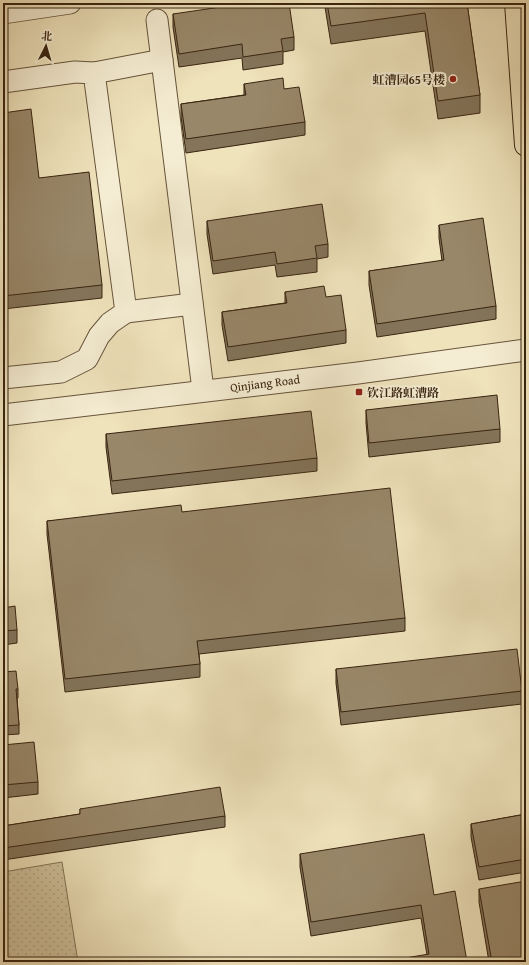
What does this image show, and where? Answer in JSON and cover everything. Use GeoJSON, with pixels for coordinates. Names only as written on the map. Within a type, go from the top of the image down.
{"type":"FeatureCollection","features":[{"type":"Feature","properties":{"kind":"main road"},"geometry":{"type":"LineString","coordinates":[[516,3],[526,145]]}},
{"type":"Feature","properties":{"kind":"street"},"geometry":{"type":"LineString","coordinates":[[3,13],[70,3]]}},
{"type":"Feature","properties":{"kind":"street"},"geometry":{"type":"LineString","coordinates":[[157,20],[203,390]]}},
{"type":"Feature","properties":{"kind":"street"},"geometry":{"type":"LineString","coordinates":[[3,82],[75,72],[94,73],[162,60]]}},
{"type":"Feature","properties":{"kind":"street"},"geometry":{"type":"LineString","coordinates":[[94,73],[126,312]]}},
{"type":"Feature","properties":{"kind":"street"},"geometry":{"type":"LineString","coordinates":[[3,378],[61,372],[87,359],[98,336],[110,323],[126,312],[192,304]]}},
{"type":"Feature","properties":{"kind":"street","name":"Qinjiang Road"},"geometry":{"type":"LineString","coordinates":[[3,415],[203,390],[358,373],[526,350]]}},
{"type":"Feature","properties":{"kind":"shaded area"},"geometry":{"type":"Polygon","coordinates":[[[62,862],[78,962],[3,962],[3,872],[62,862]]]}},
{"type":"Feature","properties":{"kind":"building"},"geometry":{"type":"Polygon","coordinates":[[[248,3],[289,3],[294,37],[281,39],[283,51],[243,57],[242,44],[179,54],[173,14],[248,3]]]}},
{"type":"Feature","properties":{"kind":"building","name":"虹漕园65号楼"},"geometry":{"type":"Polygon","coordinates":[[[327,3],[467,3],[480,95],[438,101],[425,13],[331,26],[327,3]]]}},
{"type":"Feature","properties":{"kind":"building"},"geometry":{"type":"Polygon","coordinates":[[[283,78],[284,89],[299,87],[305,122],[186,139],[181,104],[246,95],[244,84],[283,78]]]}},
{"type":"Feature","properties":{"kind":"building"},"geometry":{"type":"Polygon","coordinates":[[[31,109],[39,178],[89,172],[102,285],[3,296],[3,113],[31,109]]]}},
{"type":"Feature","properties":{"kind":"building"},"geometry":{"type":"Polygon","coordinates":[[[322,204],[328,244],[315,246],[317,258],[277,264],[275,252],[213,261],[207,221],[322,204]]]}},
{"type":"Feature","properties":{"kind":"building"},"geometry":{"type":"Polygon","coordinates":[[[483,218],[496,306],[377,324],[369,271],[444,260],[439,225],[483,218]]]}},
{"type":"Feature","properties":{"kind":"building"},"geometry":{"type":"Polygon","coordinates":[[[324,286],[326,297],[341,295],[346,330],[228,347],[222,312],[287,303],[285,292],[324,286]]]}},
{"type":"Feature","properties":{"kind":"building"},"geometry":{"type":"Polygon","coordinates":[[[497,395],[500,429],[369,443],[366,410],[497,395]]]}},
{"type":"Feature","properties":{"kind":"building"},"geometry":{"type":"Polygon","coordinates":[[[311,411],[317,458],[112,481],[106,434],[311,411]]]}},
{"type":"Feature","properties":{"kind":"building"},"geometry":{"type":"Polygon","coordinates":[[[390,488],[405,618],[197,641],[200,664],[65,679],[47,521],[181,505],[182,512],[390,488]]]}},
{"type":"Feature","properties":{"kind":"building"},"geometry":{"type":"Polygon","coordinates":[[[15,606],[17,630],[3,631],[3,608],[15,606]]]}},
{"type":"Feature","properties":{"kind":"building"},"geometry":{"type":"Polygon","coordinates":[[[517,649],[522,691],[341,712],[336,669],[517,649]]]}},
{"type":"Feature","properties":{"kind":"building"},"geometry":{"type":"Polygon","coordinates":[[[16,671],[19,725],[3,726],[3,672],[16,671]]]}},
{"type":"Feature","properties":{"kind":"building"},"geometry":{"type":"Polygon","coordinates":[[[34,742],[38,782],[3,785],[3,745],[34,742]]]}},
{"type":"Feature","properties":{"kind":"building"},"geometry":{"type":"Polygon","coordinates":[[[220,787],[225,816],[3,848],[3,826],[80,814],[80,809],[220,787]]]}},
{"type":"Feature","properties":{"kind":"building"},"geometry":{"type":"Polygon","coordinates":[[[526,814],[526,859],[479,867],[471,824],[526,814]]]}},
{"type":"Feature","properties":{"kind":"building"},"geometry":{"type":"Polygon","coordinates":[[[424,834],[434,895],[455,891],[467,962],[382,962],[429,954],[421,905],[311,922],[300,854],[424,834]]]}},
{"type":"Feature","properties":{"kind":"building"},"geometry":{"type":"Polygon","coordinates":[[[526,881],[526,962],[492,962],[479,889],[526,881]]]}},
{"type":"Feature","properties":{"kind":"place","name":"虹漕园65号楼"},"geometry":{"type":"Point","coordinates":[453,79]}},
{"type":"Feature","properties":{"kind":"place","name":"钦江路虹漕路"},"geometry":{"type":"Point","coordinates":[359,392]}}]}
